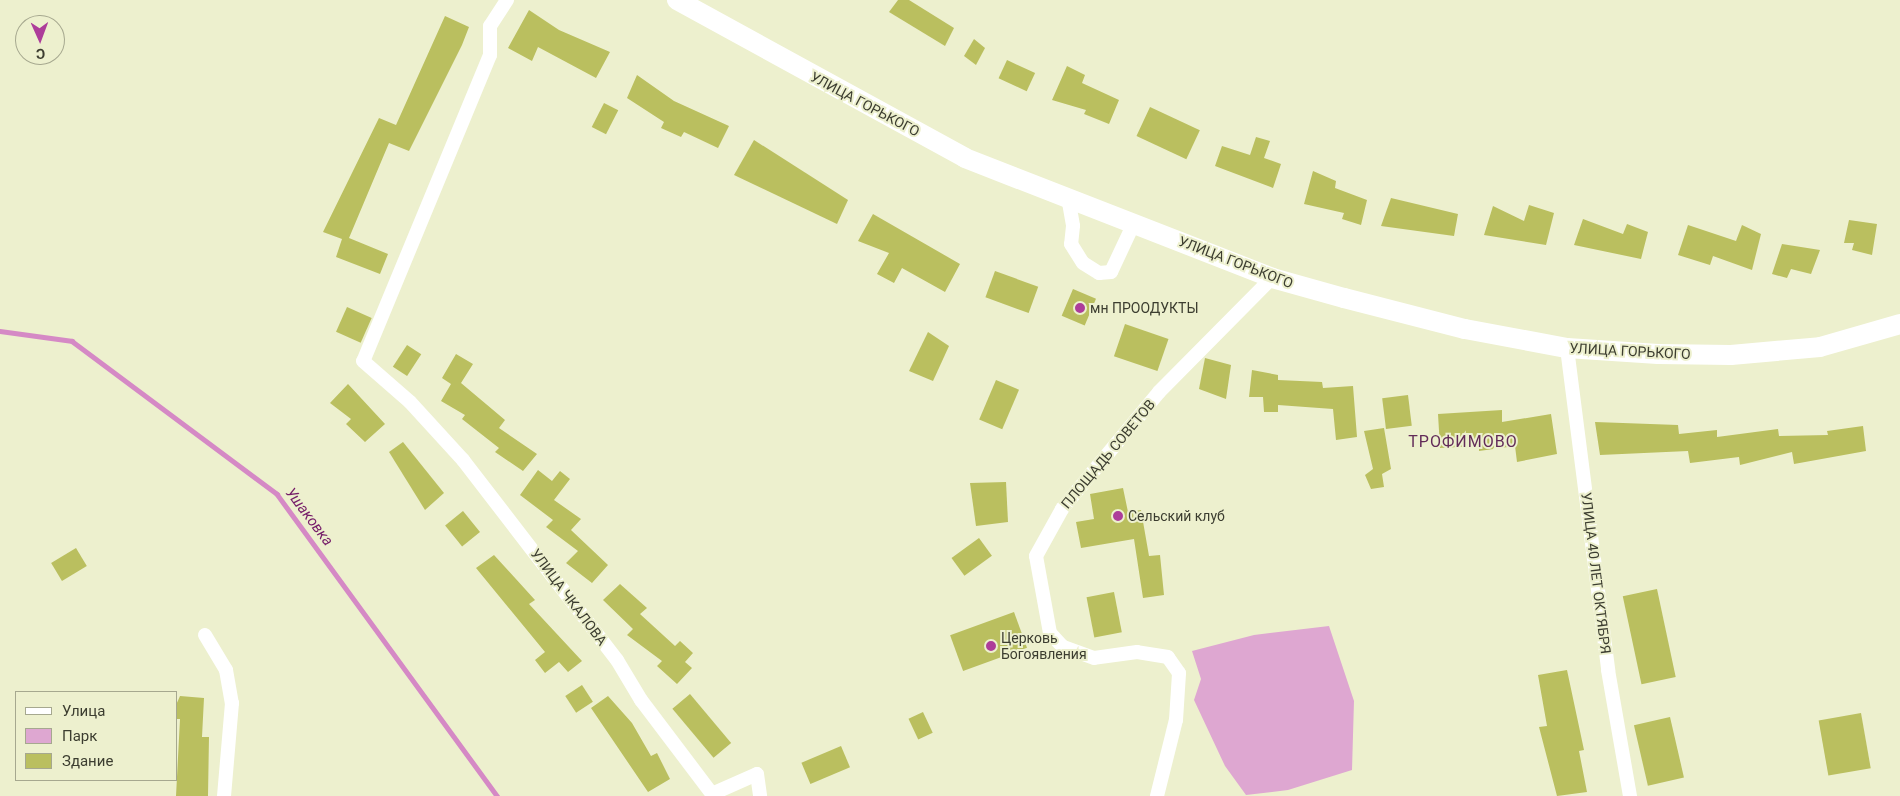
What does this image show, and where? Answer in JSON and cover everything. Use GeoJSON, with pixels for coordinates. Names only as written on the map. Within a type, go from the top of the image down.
{"type":"FeatureCollection","features":[{"type":"Feature","properties":{"kind":"main road","name":"УЛИЦА ГОРЬКОГО"},"geometry":{"type":"LineString","coordinates":[[677,0],[965,158],[1272,278],[1465,330],[1567,348],[1731,356],[1820,347],[1900,324]]}},
{"type":"Feature","properties":{"kind":"street","name":"УЛИЦА ЧКАЛОВА"},"geometry":{"type":"LineString","coordinates":[[507,0],[490,26],[490,55],[363,361],[410,402],[463,460],[617,660],[641,700],[711,795],[757,774],[760,796]]}},
{"type":"Feature","properties":{"kind":"street"},"geometry":{"type":"LineString","coordinates":[[1068,197],[1074,226],[1071,244],[1083,263],[1099,273],[1111,272],[1134,223]]}},
{"type":"Feature","properties":{"kind":"street","name":"ПЛОЩАДЬ СОВЕТОВ"},"geometry":{"type":"LineString","coordinates":[[1158,796],[1180,693],[1179,673],[1168,657],[1137,652],[1094,658],[1063,647],[1050,633],[1036,556],[1062,509],[1159,392],[1272,278]]}},
{"type":"Feature","properties":{"kind":"street","name":"УЛИЦА 40 ЛЕТ ОКТЯБРЯ"},"geometry":{"type":"LineString","coordinates":[[1567,348],[1608,670],[1630,796]]}},
{"type":"Feature","properties":{"kind":"street"},"geometry":{"type":"LineString","coordinates":[[205,635],[226,670],[232,703],[224,796]]}},
{"type":"Feature","properties":{"kind":"green space"},"geometry":{"type":"Polygon","coordinates":[[[1329,626],[1354,701],[1352,770],[1288,790],[1246,795],[1225,766],[1194,700],[1201,679],[1192,651],[1254,635],[1329,626]]]}},
{"type":"Feature","properties":{"kind":"building"},"geometry":{"type":"Polygon","coordinates":[[[898,0],[909,0],[954,28],[945,46],[889,12],[898,0]]]}},
{"type":"Feature","properties":{"kind":"building"},"geometry":{"type":"Polygon","coordinates":[[[529,10],[559,30],[610,52],[596,78],[538,47],[532,61],[508,48],[529,10]]]}},
{"type":"Feature","properties":{"kind":"building"},"geometry":{"type":"Polygon","coordinates":[[[445,16],[469,27],[462,45],[409,151],[389,143],[349,238],[388,254],[380,274],[336,257],[342,239],[323,232],[379,118],[396,125],[445,16]]]}},
{"type":"Feature","properties":{"kind":"building"},"geometry":{"type":"Polygon","coordinates":[[[974,39],[985,48],[976,65],[964,56],[974,39]]]}},
{"type":"Feature","properties":{"kind":"building"},"geometry":{"type":"Polygon","coordinates":[[[1007,60],[1035,73],[1027,91],[999,78],[1007,60]]]}},
{"type":"Feature","properties":{"kind":"building"},"geometry":{"type":"Polygon","coordinates":[[[1067,66],[1085,75],[1082,83],[1119,100],[1109,124],[1084,114],[1086,110],[1052,100],[1067,66]]]}},
{"type":"Feature","properties":{"kind":"building"},"geometry":{"type":"Polygon","coordinates":[[[637,75],[674,101],[729,126],[718,148],[684,132],[681,137],[661,128],[664,122],[627,98],[637,75]]]}},
{"type":"Feature","properties":{"kind":"building"},"geometry":{"type":"Polygon","coordinates":[[[604,103],[618,110],[606,134],[592,127],[604,103]]]}},
{"type":"Feature","properties":{"kind":"building"},"geometry":{"type":"Polygon","coordinates":[[[1150,107],[1200,130],[1186,159],[1136,136],[1150,107]]]}},
{"type":"Feature","properties":{"kind":"building"},"geometry":{"type":"Polygon","coordinates":[[[1256,137],[1270,141],[1264,158],[1281,164],[1273,188],[1215,166],[1222,146],[1250,155],[1256,137]]]}},
{"type":"Feature","properties":{"kind":"building"},"geometry":{"type":"Polygon","coordinates":[[[754,140],[848,200],[837,224],[734,175],[754,140]]]}},
{"type":"Feature","properties":{"kind":"building"},"geometry":{"type":"Polygon","coordinates":[[[1313,171],[1336,181],[1335,188],[1367,200],[1361,225],[1342,219],[1344,213],[1304,204],[1313,171]]]}},
{"type":"Feature","properties":{"kind":"building"},"geometry":{"type":"Polygon","coordinates":[[[1391,198],[1458,214],[1454,236],[1381,226],[1391,198]]]}},
{"type":"Feature","properties":{"kind":"building"},"geometry":{"type":"Polygon","coordinates":[[[1529,205],[1554,213],[1546,245],[1484,235],[1493,206],[1524,221],[1529,205]]]}},
{"type":"Feature","properties":{"kind":"building"},"geometry":{"type":"Polygon","coordinates":[[[873,214],[960,264],[945,292],[902,268],[894,283],[877,274],[889,253],[858,241],[873,214]]]}},
{"type":"Feature","properties":{"kind":"building"},"geometry":{"type":"Polygon","coordinates":[[[1583,219],[1623,234],[1627,224],[1648,232],[1641,259],[1574,245],[1583,219]]]}},
{"type":"Feature","properties":{"kind":"building"},"geometry":{"type":"Polygon","coordinates":[[[1849,220],[1877,224],[1872,255],[1852,250],[1854,243],[1844,243],[1849,220]]]}},
{"type":"Feature","properties":{"kind":"building"},"geometry":{"type":"Polygon","coordinates":[[[1688,225],[1736,241],[1742,225],[1761,234],[1752,270],[1713,256],[1710,265],[1678,255],[1688,225]]]}},
{"type":"Feature","properties":{"kind":"building"},"geometry":{"type":"Polygon","coordinates":[[[1782,244],[1820,250],[1811,274],[1791,269],[1787,278],[1772,274],[1782,244]]]}},
{"type":"Feature","properties":{"kind":"building"},"geometry":{"type":"Polygon","coordinates":[[[995,271],[1038,287],[1029,313],[985,297],[995,271]]]}},
{"type":"Feature","properties":{"kind":"building","name":"мн ПРООДУКТЫ"},"geometry":{"type":"Polygon","coordinates":[[[1073,289],[1096,299],[1085,325],[1062,316],[1073,289]]]}},
{"type":"Feature","properties":{"kind":"building"},"geometry":{"type":"Polygon","coordinates":[[[347,307],[372,318],[361,343],[336,332],[347,307]]]}},
{"type":"Feature","properties":{"kind":"building"},"geometry":{"type":"Polygon","coordinates":[[[1125,324],[1168,339],[1157,371],[1114,356],[1125,324]]]}},
{"type":"Feature","properties":{"kind":"building"},"geometry":{"type":"Polygon","coordinates":[[[928,332],[949,346],[933,381],[909,371],[928,332]]]}},
{"type":"Feature","properties":{"kind":"building"},"geometry":{"type":"Polygon","coordinates":[[[407,345],[421,354],[407,376],[393,367],[407,345]]]}},
{"type":"Feature","properties":{"kind":"building"},"geometry":{"type":"Polygon","coordinates":[[[456,354],[473,364],[461,383],[505,420],[499,428],[537,454],[523,471],[495,452],[499,448],[462,419],[465,415],[441,401],[451,384],[442,378],[456,354]]]}},
{"type":"Feature","properties":{"kind":"building"},"geometry":{"type":"Polygon","coordinates":[[[1205,358],[1231,365],[1226,399],[1199,389],[1205,358]]]}},
{"type":"Feature","properties":{"kind":"building"},"geometry":{"type":"Polygon","coordinates":[[[1252,370],[1278,375],[1278,380],[1322,382],[1323,388],[1353,386],[1357,437],[1336,440],[1333,409],[1278,405],[1278,412],[1264,412],[1263,397],[1249,397],[1252,370]]]}},
{"type":"Feature","properties":{"kind":"building"},"geometry":{"type":"Polygon","coordinates":[[[996,380],[1019,390],[1002,429],[979,420],[996,380]]]}},
{"type":"Feature","properties":{"kind":"building"},"geometry":{"type":"Polygon","coordinates":[[[348,384],[385,424],[365,442],[346,424],[351,419],[330,403],[348,384]]]}},
{"type":"Feature","properties":{"kind":"building"},"geometry":{"type":"Polygon","coordinates":[[[1408,395],[1412,426],[1386,429],[1382,398],[1408,395]]]}},
{"type":"Feature","properties":{"kind":"building"},"geometry":{"type":"Polygon","coordinates":[[[1502,410],[1502,422],[1551,414],[1557,454],[1517,462],[1515,446],[1479,451],[1479,446],[1440,448],[1438,414],[1502,410]]]}},
{"type":"Feature","properties":{"kind":"building"},"geometry":{"type":"Polygon","coordinates":[[[1595,422],[1678,425],[1679,434],[1717,430],[1717,437],[1778,429],[1779,436],[1828,435],[1827,431],[1863,426],[1866,451],[1794,464],[1792,452],[1740,465],[1739,457],[1690,463],[1688,451],[1600,455],[1595,422]]]}},
{"type":"Feature","properties":{"kind":"building"},"geometry":{"type":"Polygon","coordinates":[[[1384,428],[1391,469],[1382,474],[1384,487],[1371,489],[1365,475],[1373,469],[1364,431],[1384,428]]]}},
{"type":"Feature","properties":{"kind":"building"},"geometry":{"type":"Polygon","coordinates":[[[403,442],[444,493],[425,510],[389,452],[403,442]]]}},
{"type":"Feature","properties":{"kind":"building"},"geometry":{"type":"Polygon","coordinates":[[[538,470],[552,481],[560,471],[570,479],[554,500],[581,519],[571,530],[608,565],[592,583],[566,563],[578,551],[546,527],[553,520],[520,495],[538,470]]]}},
{"type":"Feature","properties":{"kind":"building"},"geometry":{"type":"Polygon","coordinates":[[[1006,482],[1008,522],[976,526],[970,483],[1006,482]]]}},
{"type":"Feature","properties":{"kind":"building","name":"Сельский клуб"},"geometry":{"type":"Polygon","coordinates":[[[1123,488],[1128,512],[1141,510],[1149,556],[1160,555],[1164,595],[1143,598],[1134,539],[1081,548],[1076,522],[1094,519],[1090,494],[1123,488]]]}},
{"type":"Feature","properties":{"kind":"building"},"geometry":{"type":"Polygon","coordinates":[[[463,511],[480,532],[462,546],[445,525],[463,511]]]}},
{"type":"Feature","properties":{"kind":"building"},"geometry":{"type":"Polygon","coordinates":[[[979,538],[992,556],[964,576],[951,558],[979,538]]]}},
{"type":"Feature","properties":{"kind":"building"},"geometry":{"type":"Polygon","coordinates":[[[76,548],[87,566],[62,581],[51,563],[76,548]]]}},
{"type":"Feature","properties":{"kind":"building"},"geometry":{"type":"Polygon","coordinates":[[[494,555],[535,600],[529,604],[582,661],[568,672],[559,662],[545,673],[535,660],[545,652],[476,568],[494,555]]]}},
{"type":"Feature","properties":{"kind":"building"},"geometry":{"type":"Polygon","coordinates":[[[620,584],[647,608],[640,614],[675,646],[680,641],[693,653],[685,662],[692,668],[677,684],[657,666],[662,661],[627,635],[633,629],[603,600],[620,584]]]}},
{"type":"Feature","properties":{"kind":"building"},"geometry":{"type":"Polygon","coordinates":[[[1657,589],[1676,677],[1641,684],[1623,596],[1657,589]]]}},
{"type":"Feature","properties":{"kind":"building"},"geometry":{"type":"Polygon","coordinates":[[[1114,592],[1122,632],[1094,638],[1087,597],[1114,592]]]}},
{"type":"Feature","properties":{"kind":"building","name":"Церковь Богоявления"},"geometry":{"type":"Polygon","coordinates":[[[1014,612],[1027,648],[963,671],[950,635],[1014,612]]]}},
{"type":"Feature","properties":{"kind":"building"},"geometry":{"type":"Polygon","coordinates":[[[1567,670],[1584,750],[1579,751],[1587,792],[1557,796],[1539,727],[1547,726],[1538,675],[1567,670]]]}},
{"type":"Feature","properties":{"kind":"building"},"geometry":{"type":"Polygon","coordinates":[[[582,685],[593,702],[576,713],[565,696],[582,685]]]}},
{"type":"Feature","properties":{"kind":"building"},"geometry":{"type":"Polygon","coordinates":[[[690,694],[731,743],[714,758],[672,709],[690,694]]]}},
{"type":"Feature","properties":{"kind":"building"},"geometry":{"type":"Polygon","coordinates":[[[180,696],[204,698],[202,737],[209,737],[208,796],[176,796],[180,719],[178,719],[178,700],[180,696]]]}},
{"type":"Feature","properties":{"kind":"building"},"geometry":{"type":"Polygon","coordinates":[[[608,696],[632,723],[651,756],[657,753],[670,779],[648,792],[591,708],[608,696]]]}},
{"type":"Feature","properties":{"kind":"building"},"geometry":{"type":"Polygon","coordinates":[[[923,712],[933,733],[918,740],[908,719],[923,712]]]}},
{"type":"Feature","properties":{"kind":"building"},"geometry":{"type":"Polygon","coordinates":[[[1861,713],[1871,768],[1828,776],[1819,720],[1861,713]]]}},
{"type":"Feature","properties":{"kind":"building"},"geometry":{"type":"Polygon","coordinates":[[[1670,717],[1684,777],[1648,786],[1634,725],[1670,717]]]}},
{"type":"Feature","properties":{"kind":"building"},"geometry":{"type":"Polygon","coordinates":[[[841,746],[850,767],[810,784],[801,763],[841,746]]]}},
{"type":"Feature","properties":{"kind":"waterway","name":"Ушаковка"},"geometry":{"type":"LineString","coordinates":[[0,331],[72,341],[277,494],[497,796]]}},
{"type":"Feature","properties":{"kind":"place","name":"мн ПРООДУКТЫ"},"geometry":{"type":"Point","coordinates":[1080,308]}},
{"type":"Feature","properties":{"kind":"place","name":"Сельский клуб"},"geometry":{"type":"Point","coordinates":[1118,516]}},
{"type":"Feature","properties":{"kind":"place","name":"Церковь Богоявления"},"geometry":{"type":"Point","coordinates":[991,646]}},
{"type":"Feature","properties":{"kind":"district","name":"ТРОФИМОВО"},"geometry":{"type":"Point","coordinates":[1463,442]}}]}
